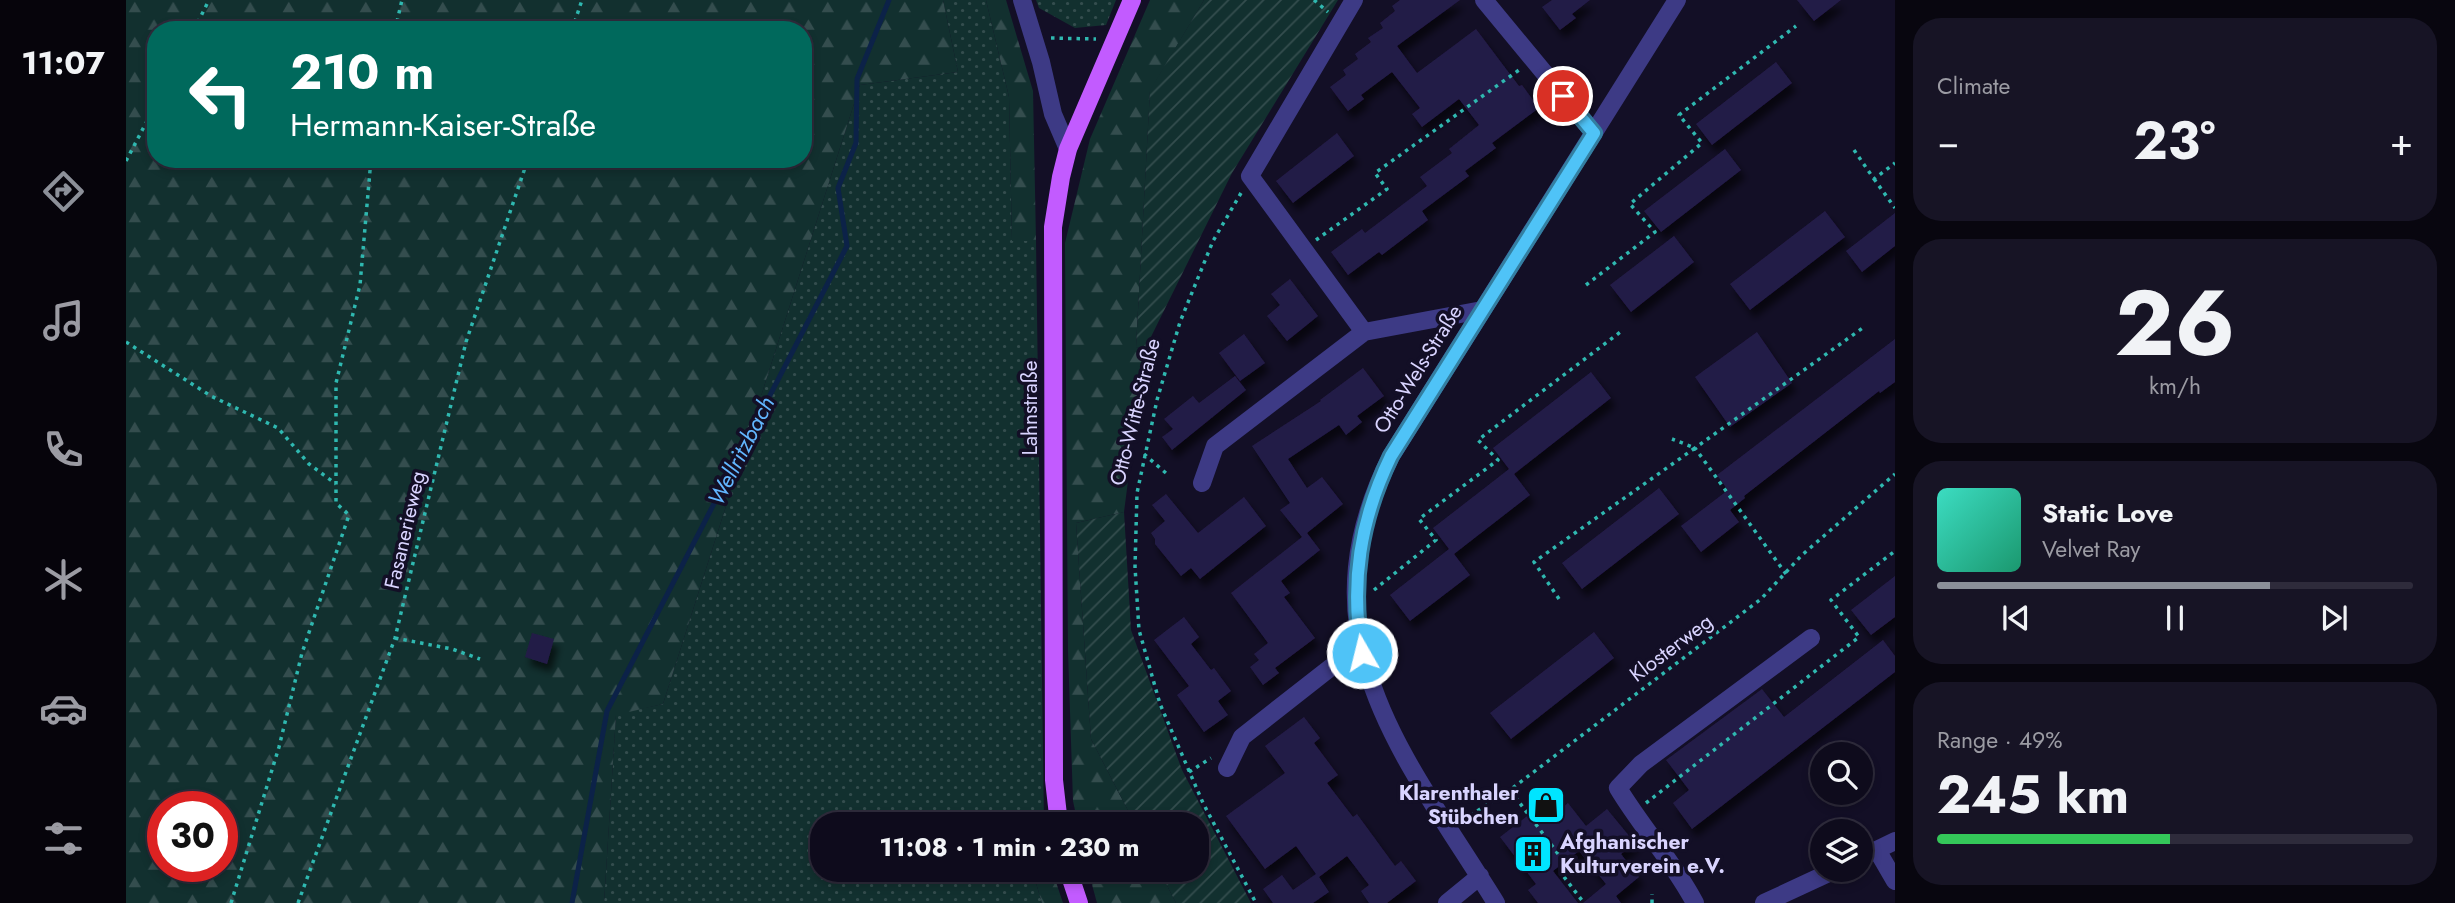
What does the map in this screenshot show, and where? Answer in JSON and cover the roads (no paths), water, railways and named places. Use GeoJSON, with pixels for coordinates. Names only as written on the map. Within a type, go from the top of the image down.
{"type":"FeatureCollection","features":[{"type":"Feature","properties":{"kind":"main road","name":"Lahnstraße"},"geometry":{"type":"LineString","coordinates":[[1058,812],[1054,766],[1052,249],[1056,205],[1068,149],[1132,0]]}},
{"type":"Feature","properties":{"kind":"main road"},"geometry":{"type":"LineString","coordinates":[[1072,882],[1079,903]]}},
{"type":"Feature","properties":{"kind":"street"},"geometry":{"type":"LineString","coordinates":[[1022,0],[1035,38],[1053,114],[1068,149]]}},
{"type":"Feature","properties":{"kind":"street"},"geometry":{"type":"LineString","coordinates":[[1354,0],[1250,176],[1364,332]]}},
{"type":"Feature","properties":{"kind":"street"},"geometry":{"type":"LineString","coordinates":[[1484,0],[1594,133]]}},
{"type":"Feature","properties":{"kind":"street","name":"Otto-Wels-Straße"},"geometry":{"type":"LineString","coordinates":[[1496,903],[1384,719],[1368,676],[1362,653],[1356,604],[1356,579],[1363,529],[1379,480],[1391,456],[1677,0]]}},
{"type":"Feature","properties":{"kind":"street"},"geometry":{"type":"LineString","coordinates":[[1202,483],[1215,446],[1364,332],[1482,310]]}},
{"type":"Feature","properties":{"kind":"street"},"geometry":{"type":"LineString","coordinates":[[1695,903],[1679,872],[1633,813],[1618,788],[1641,764],[1811,638]]}},
{"type":"Feature","properties":{"kind":"street"},"geometry":{"type":"LineString","coordinates":[[1227,768],[1242,737],[1330,668],[1362,653]]}},
{"type":"Feature","properties":{"kind":"street"},"geometry":{"type":"LineString","coordinates":[[1873,852],[1895,841]]}},
{"type":"Feature","properties":{"kind":"street"},"geometry":{"type":"LineString","coordinates":[[1873,859],[1895,881]]}},
{"type":"Feature","properties":{"kind":"street"},"geometry":{"type":"LineString","coordinates":[[1447,903],[1480,876]]}},
{"type":"Feature","properties":{"kind":"street"},"geometry":{"type":"LineString","coordinates":[[1763,903],[1810,881]]}},
{"type":"Feature","properties":{"kind":"waterway","name":"Wellritzbach"},"geometry":{"type":"LineString","coordinates":[[572,903],[607,711],[847,246],[838,188],[856,143],[857,79],[889,0]]}},
{"type":"Feature","properties":{"kind":"place","name":"Klarenthaler Stübchen"},"geometry":{"type":"Point","coordinates":[1546,805]}},
{"type":"Feature","properties":{"kind":"place","name":"Afghanischer Kulturverein e.V."},"geometry":{"type":"Point","coordinates":[1533,854]}}]}
